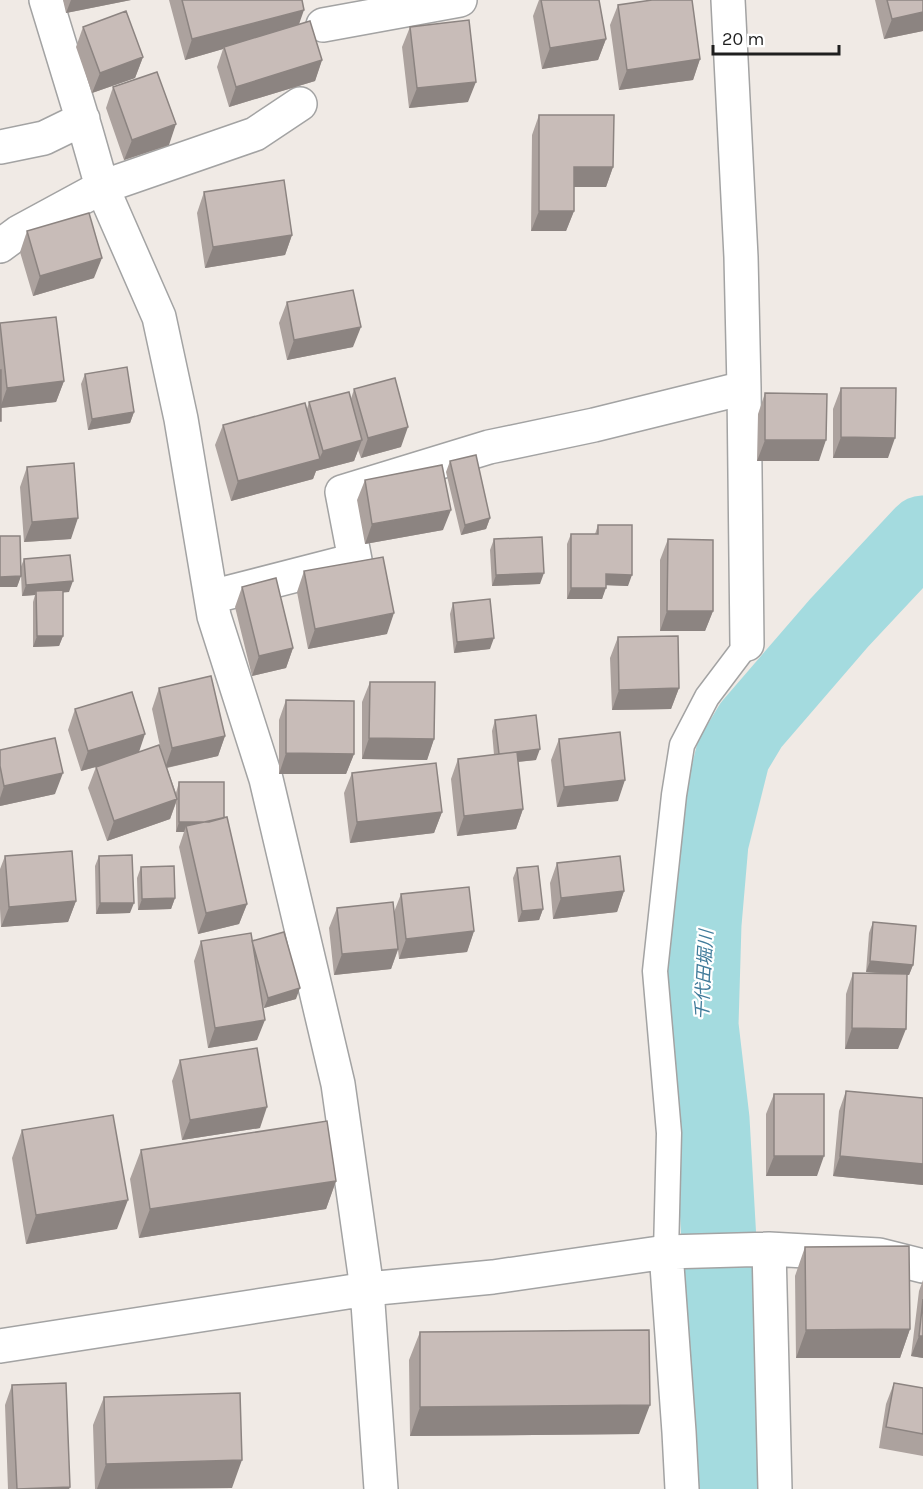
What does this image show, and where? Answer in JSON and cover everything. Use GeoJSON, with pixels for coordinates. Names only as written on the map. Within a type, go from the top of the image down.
{"type":"FeatureCollection","features":[{"type":"Feature","properties":{"kind":"street"},"geometry":{"type":"LineString","coordinates":[[46,0],[102,187],[159,317],[181,419],[214,616],[266,779],[335,1073],[367,1289],[381,1489]]}},
{"type":"Feature","properties":{"kind":"street"},"geometry":{"type":"LineString","coordinates":[[323,25],[459,0]]}},
{"type":"Feature","properties":{"kind":"street"},"geometry":{"type":"LineString","coordinates":[[728,0],[741,256],[747,644]]}},
{"type":"Feature","properties":{"kind":"street"},"geometry":{"type":"LineString","coordinates":[[0,246],[19,232],[102,187],[255,134],[300,104]]}},
{"type":"Feature","properties":{"kind":"street"},"geometry":{"type":"LineString","coordinates":[[0,147],[44,138],[82,119]]}},
{"type":"Feature","properties":{"kind":"street"},"geometry":{"type":"LineString","coordinates":[[211,597],[355,560],[342,492],[489,447],[594,425],[744,388]]}},
{"type":"Feature","properties":{"kind":"street"},"geometry":{"type":"LineString","coordinates":[[0,1346],[367,1289],[493,1276],[666,1252],[769,1249],[879,1255],[923,1266]]}},
{"type":"Feature","properties":{"kind":"street"},"geometry":{"type":"LineString","coordinates":[[769,1249],[775,1489]]}},
{"type":"Feature","properties":{"kind":"street"},"geometry":{"type":"LineString","coordinates":[[666,1252],[681,1489]]}},
{"type":"Feature","properties":{"kind":"lane"},"geometry":{"type":"LineString","coordinates":[[666,1252],[669,1133],[655,971],[674,795],[682,745],[707,697],[747,644]]}},
{"type":"Feature","properties":{"kind":"building"},"geometry":{"type":"Polygon","coordinates":[[[182,0],[302,0],[304,10],[192,39],[182,0]]]}},
{"type":"Feature","properties":{"kind":"building"},"geometry":{"type":"Polygon","coordinates":[[[541,0],[599,0],[606,39],[550,48],[541,0]]]}},
{"type":"Feature","properties":{"kind":"building"},"geometry":{"type":"Polygon","coordinates":[[[652,0],[692,0],[700,59],[627,70],[618,5],[652,0]]]}},
{"type":"Feature","properties":{"kind":"building"},"geometry":{"type":"Polygon","coordinates":[[[887,0],[923,0],[923,12],[892,19],[887,0]]]}},
{"type":"Feature","properties":{"kind":"building"},"geometry":{"type":"Polygon","coordinates":[[[126,11],[143,57],[100,73],[83,27],[126,11]]]}},
{"type":"Feature","properties":{"kind":"building"},"geometry":{"type":"Polygon","coordinates":[[[469,20],[476,82],[417,88],[410,27],[469,20]]]}},
{"type":"Feature","properties":{"kind":"building"},"geometry":{"type":"Polygon","coordinates":[[[310,21],[322,60],[236,87],[224,47],[310,21]]]}},
{"type":"Feature","properties":{"kind":"building"},"geometry":{"type":"Polygon","coordinates":[[[157,72],[176,124],[132,140],[113,87],[157,72]]]}},
{"type":"Feature","properties":{"kind":"building"},"geometry":{"type":"Polygon","coordinates":[[[539,115],[614,115],[613,167],[574,167],[574,211],[539,211],[539,115]]]}},
{"type":"Feature","properties":{"kind":"building"},"geometry":{"type":"Polygon","coordinates":[[[284,180],[292,235],[213,247],[204,192],[284,180]]]}},
{"type":"Feature","properties":{"kind":"building"},"geometry":{"type":"Polygon","coordinates":[[[89,213],[102,258],[40,276],[27,231],[89,213]]]}},
{"type":"Feature","properties":{"kind":"building"},"geometry":{"type":"Polygon","coordinates":[[[353,290],[361,327],[294,340],[287,302],[353,290]]]}},
{"type":"Feature","properties":{"kind":"building"},"geometry":{"type":"Polygon","coordinates":[[[56,317],[64,381],[7,388],[0,323],[56,317]]]}},
{"type":"Feature","properties":{"kind":"building"},"geometry":{"type":"Polygon","coordinates":[[[127,367],[134,412],[92,419],[85,374],[127,367]]]}},
{"type":"Feature","properties":{"kind":"building"},"geometry":{"type":"Polygon","coordinates":[[[1,370],[1,421],[0,421],[1,370]]]}},
{"type":"Feature","properties":{"kind":"building"},"geometry":{"type":"Polygon","coordinates":[[[395,378],[408,427],[368,438],[354,389],[395,378]]]}},
{"type":"Feature","properties":{"kind":"building"},"geometry":{"type":"Polygon","coordinates":[[[841,388],[896,388],[895,438],[841,437],[841,388]]]}},
{"type":"Feature","properties":{"kind":"building"},"geometry":{"type":"Polygon","coordinates":[[[349,392],[362,440],[323,451],[309,402],[349,392]]]}},
{"type":"Feature","properties":{"kind":"building"},"geometry":{"type":"Polygon","coordinates":[[[765,393],[827,394],[826,440],[765,440],[765,393]]]}},
{"type":"Feature","properties":{"kind":"building"},"geometry":{"type":"Polygon","coordinates":[[[305,403],[320,459],[238,481],[223,425],[305,403]]]}},
{"type":"Feature","properties":{"kind":"building"},"geometry":{"type":"Polygon","coordinates":[[[476,455],[490,518],[465,525],[450,461],[476,455]]]}},
{"type":"Feature","properties":{"kind":"building"},"geometry":{"type":"Polygon","coordinates":[[[74,463],[78,518],[32,522],[27,467],[74,463]]]}},
{"type":"Feature","properties":{"kind":"building"},"geometry":{"type":"Polygon","coordinates":[[[442,465],[451,510],[372,524],[365,480],[442,465]]]}},
{"type":"Feature","properties":{"kind":"building"},"geometry":{"type":"Polygon","coordinates":[[[598,525],[632,525],[632,575],[606,574],[606,588],[571,588],[571,534],[598,534],[598,525]]]}},
{"type":"Feature","properties":{"kind":"building"},"geometry":{"type":"Polygon","coordinates":[[[0,536],[20,536],[21,576],[0,577],[0,536]]]}},
{"type":"Feature","properties":{"kind":"building"},"geometry":{"type":"Polygon","coordinates":[[[542,537],[544,573],[496,575],[494,539],[542,537]]]}},
{"type":"Feature","properties":{"kind":"building"},"geometry":{"type":"Polygon","coordinates":[[[668,539],[713,540],[713,611],[667,611],[668,539]]]}},
{"type":"Feature","properties":{"kind":"building"},"geometry":{"type":"Polygon","coordinates":[[[70,555],[73,581],[26,585],[24,559],[70,555]]]}},
{"type":"Feature","properties":{"kind":"building"},"geometry":{"type":"Polygon","coordinates":[[[383,557],[394,613],[315,629],[304,571],[383,557]]]}},
{"type":"Feature","properties":{"kind":"building"},"geometry":{"type":"Polygon","coordinates":[[[276,578],[293,648],[259,656],[242,587],[276,578]]]}},
{"type":"Feature","properties":{"kind":"building"},"geometry":{"type":"Polygon","coordinates":[[[63,590],[63,636],[37,636],[36,591],[63,590]]]}},
{"type":"Feature","properties":{"kind":"building"},"geometry":{"type":"Polygon","coordinates":[[[490,599],[494,638],[457,642],[453,603],[490,599]]]}},
{"type":"Feature","properties":{"kind":"building"},"geometry":{"type":"Polygon","coordinates":[[[678,636],[679,688],[619,690],[618,637],[678,636]]]}},
{"type":"Feature","properties":{"kind":"building"},"geometry":{"type":"Polygon","coordinates":[[[211,676],[225,736],[172,748],[159,688],[211,676]]]}},
{"type":"Feature","properties":{"kind":"building"},"geometry":{"type":"Polygon","coordinates":[[[370,682],[435,682],[434,739],[369,738],[370,682]]]}},
{"type":"Feature","properties":{"kind":"building"},"geometry":{"type":"Polygon","coordinates":[[[132,692],[145,734],[88,751],[75,709],[132,692]]]}},
{"type":"Feature","properties":{"kind":"building"},"geometry":{"type":"Polygon","coordinates":[[[286,700],[354,701],[354,754],[286,753],[286,700]]]}},
{"type":"Feature","properties":{"kind":"building"},"geometry":{"type":"Polygon","coordinates":[[[536,715],[540,749],[499,754],[495,720],[536,715]]]}},
{"type":"Feature","properties":{"kind":"building"},"geometry":{"type":"Polygon","coordinates":[[[620,732],[625,780],[564,787],[559,739],[620,732]]]}},
{"type":"Feature","properties":{"kind":"building"},"geometry":{"type":"Polygon","coordinates":[[[55,738],[63,773],[4,786],[0,750],[55,738]]]}},
{"type":"Feature","properties":{"kind":"building"},"geometry":{"type":"Polygon","coordinates":[[[159,745],[177,799],[114,821],[96,767],[159,745]]]}},
{"type":"Feature","properties":{"kind":"building"},"geometry":{"type":"Polygon","coordinates":[[[517,752],[523,809],[464,816],[458,759],[517,752]]]}},
{"type":"Feature","properties":{"kind":"building"},"geometry":{"type":"Polygon","coordinates":[[[436,763],[442,812],[357,822],[352,773],[436,763]]]}},
{"type":"Feature","properties":{"kind":"building"},"geometry":{"type":"Polygon","coordinates":[[[179,782],[224,782],[224,818],[209,822],[179,822],[179,782]]]}},
{"type":"Feature","properties":{"kind":"building"},"geometry":{"type":"Polygon","coordinates":[[[227,817],[247,904],[206,913],[186,826],[227,817]]]}},
{"type":"Feature","properties":{"kind":"building"},"geometry":{"type":"Polygon","coordinates":[[[72,851],[76,901],[9,907],[5,856],[72,851]]]}},
{"type":"Feature","properties":{"kind":"building"},"geometry":{"type":"Polygon","coordinates":[[[132,855],[134,903],[100,903],[99,856],[132,855]]]}},
{"type":"Feature","properties":{"kind":"building"},"geometry":{"type":"Polygon","coordinates":[[[620,856],[624,891],[561,898],[557,863],[620,856]]]}},
{"type":"Feature","properties":{"kind":"building"},"geometry":{"type":"Polygon","coordinates":[[[174,866],[175,898],[142,899],[141,867],[174,866]]]}},
{"type":"Feature","properties":{"kind":"building"},"geometry":{"type":"Polygon","coordinates":[[[538,866],[543,909],[522,911],[517,868],[538,866]]]}},
{"type":"Feature","properties":{"kind":"building"},"geometry":{"type":"Polygon","coordinates":[[[469,887],[474,931],[406,939],[401,894],[469,887]]]}},
{"type":"Feature","properties":{"kind":"building"},"geometry":{"type":"Polygon","coordinates":[[[393,902],[398,949],[342,954],[337,908],[393,902]]]}},
{"type":"Feature","properties":{"kind":"building"},"geometry":{"type":"Polygon","coordinates":[[[873,922],[916,926],[913,965],[870,961],[873,922]]]}},
{"type":"Feature","properties":{"kind":"building"},"geometry":{"type":"Polygon","coordinates":[[[284,932],[300,988],[268,998],[252,941],[284,932]]]}},
{"type":"Feature","properties":{"kind":"building"},"geometry":{"type":"Polygon","coordinates":[[[251,933],[265,1020],[215,1028],[201,941],[251,933]]]}},
{"type":"Feature","properties":{"kind":"building"},"geometry":{"type":"Polygon","coordinates":[[[853,973],[907,974],[906,1029],[852,1028],[853,973]]]}},
{"type":"Feature","properties":{"kind":"building"},"geometry":{"type":"Polygon","coordinates":[[[257,1048],[267,1107],[190,1120],[180,1060],[257,1048]]]}},
{"type":"Feature","properties":{"kind":"building"},"geometry":{"type":"Polygon","coordinates":[[[846,1091],[923,1098],[923,1164],[840,1156],[846,1091]]]}},
{"type":"Feature","properties":{"kind":"building"},"geometry":{"type":"Polygon","coordinates":[[[774,1094],[824,1094],[824,1156],[774,1156],[774,1094]]]}},
{"type":"Feature","properties":{"kind":"building"},"geometry":{"type":"Polygon","coordinates":[[[113,1115],[128,1200],[36,1215],[22,1130],[113,1115]]]}},
{"type":"Feature","properties":{"kind":"building"},"geometry":{"type":"Polygon","coordinates":[[[327,1121],[336,1181],[150,1209],[141,1150],[327,1121]]]}},
{"type":"Feature","properties":{"kind":"building"},"geometry":{"type":"Polygon","coordinates":[[[909,1246],[910,1329],[806,1330],[805,1247],[909,1246]]]}},
{"type":"Feature","properties":{"kind":"building"},"geometry":{"type":"Polygon","coordinates":[[[923,1299],[923,1336],[919,1336],[923,1299]]]}},
{"type":"Feature","properties":{"kind":"building"},"geometry":{"type":"Polygon","coordinates":[[[649,1330],[650,1405],[420,1407],[420,1332],[649,1330]]]}},
{"type":"Feature","properties":{"kind":"building"},"geometry":{"type":"Polygon","coordinates":[[[66,1383],[70,1487],[17,1489],[12,1385],[66,1383]]]}},
{"type":"Feature","properties":{"kind":"building"},"geometry":{"type":"Polygon","coordinates":[[[894,1383],[923,1388],[923,1434],[886,1427],[894,1383]]]}},
{"type":"Feature","properties":{"kind":"building"},"geometry":{"type":"Polygon","coordinates":[[[240,1393],[242,1460],[106,1464],[104,1397],[240,1393]]]}},
{"type":"Feature","properties":{"kind":"waterway","name":"千代田堀川"},"geometry":{"type":"LineString","coordinates":[[735,1489],[712,1119],[701,1025],[704,924],[711,843],[733,755],[751,725],[839,623],[923,533]]}}]}
